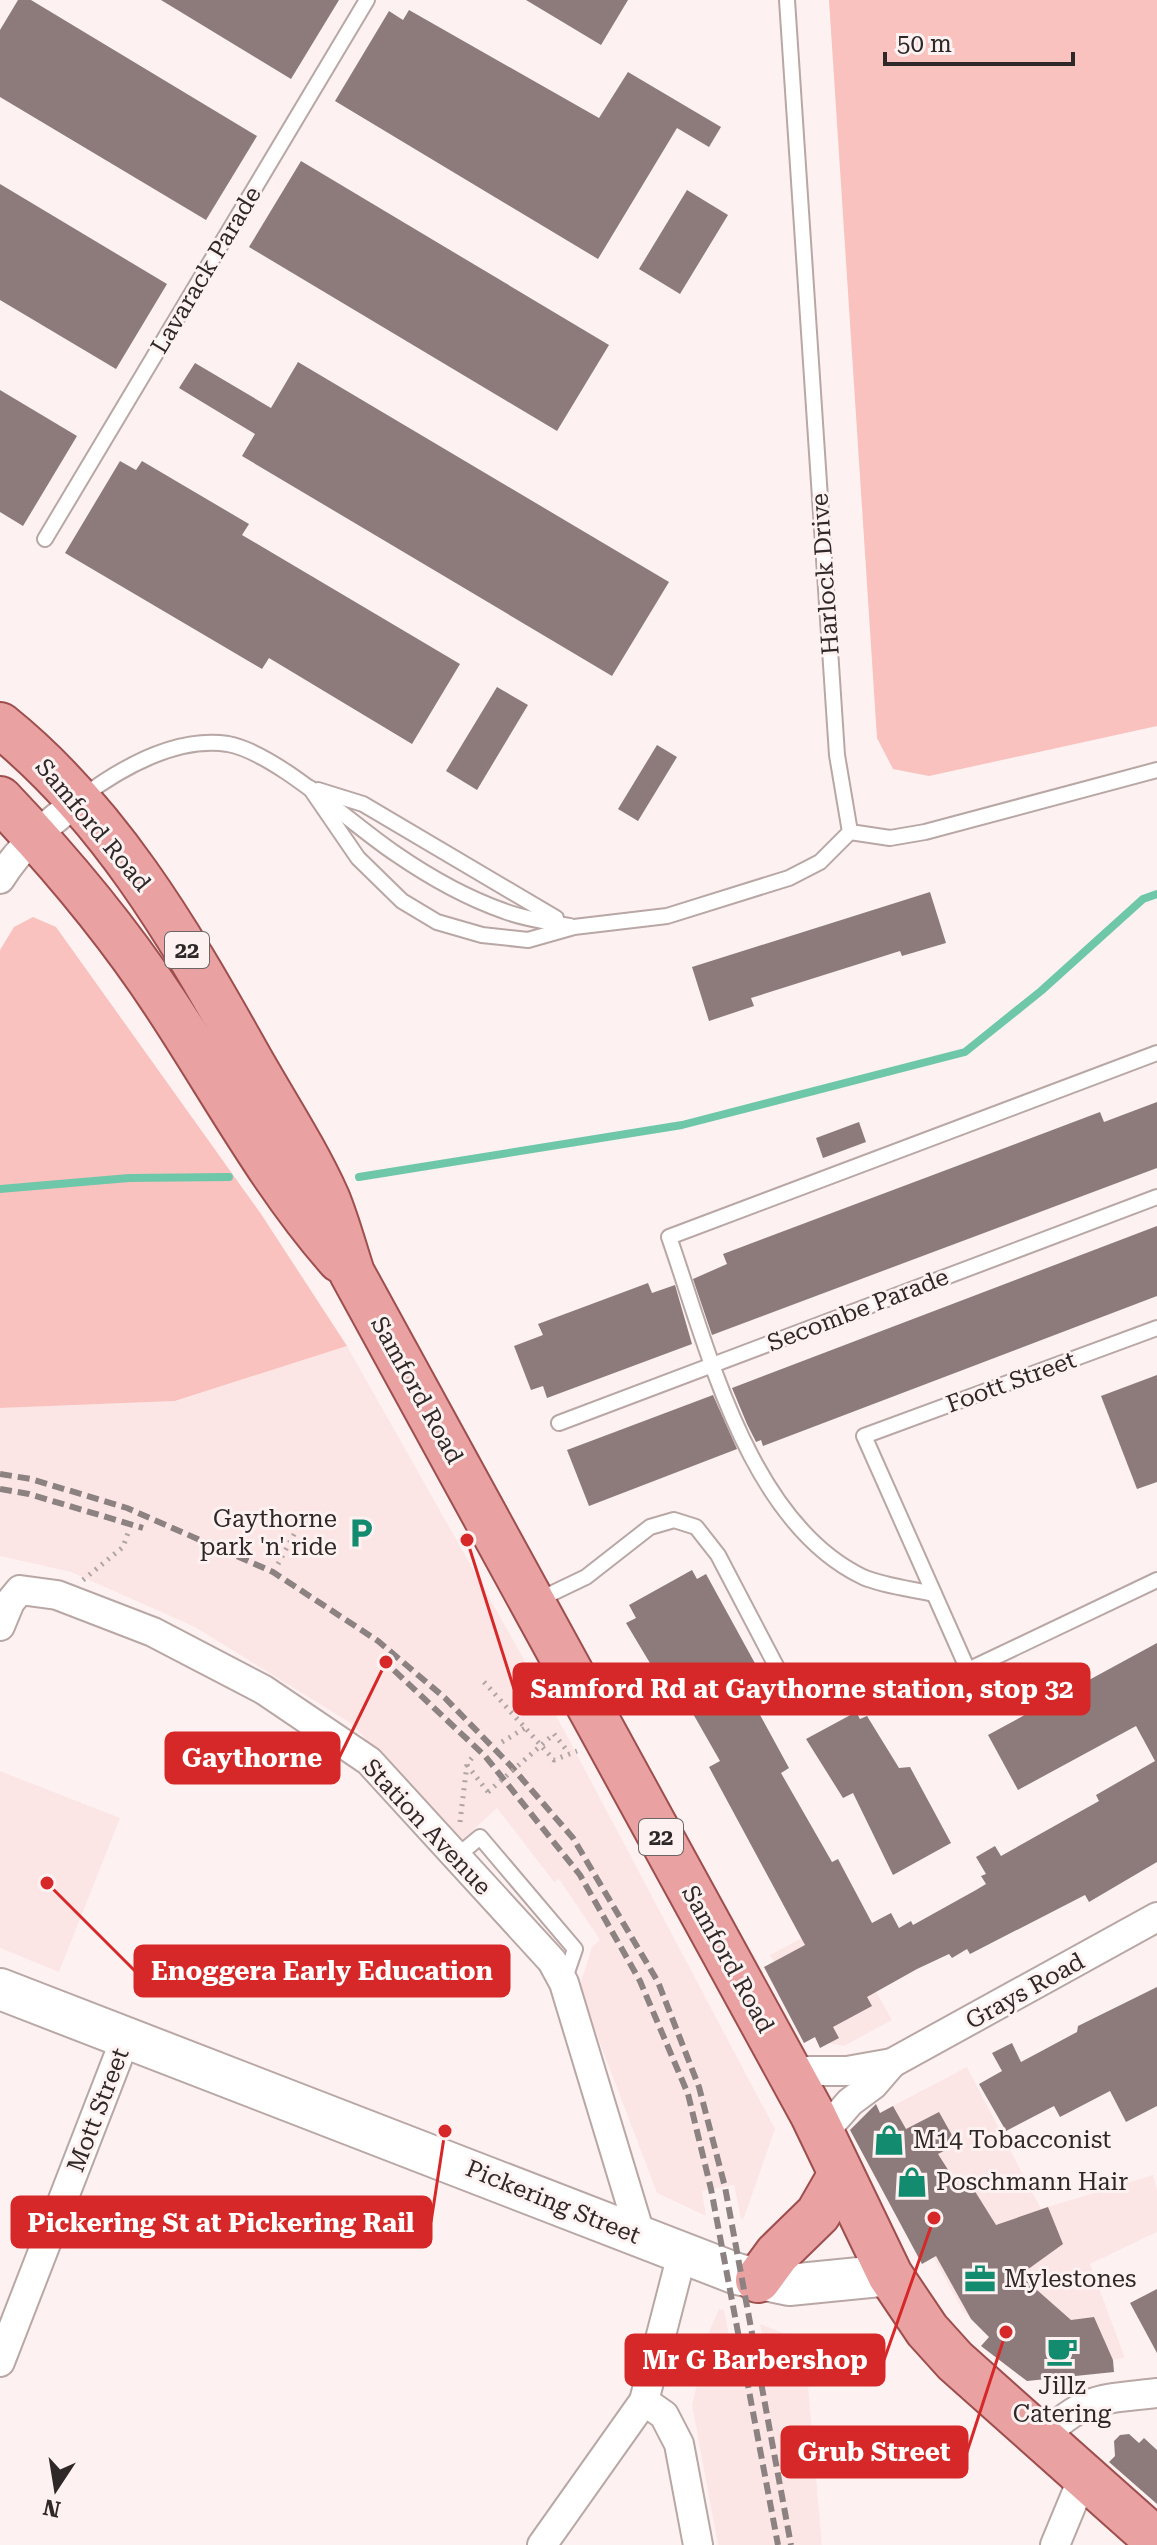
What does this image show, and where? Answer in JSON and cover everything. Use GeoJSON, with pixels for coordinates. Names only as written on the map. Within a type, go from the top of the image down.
{"type":"FeatureCollection","features":[{"type":"Feature","properties":{"kind":"main road","name":"Samford Road"},"geometry":{"type":"LineString","coordinates":[[0,725],[44,763],[79,800],[141,877],[217,1000],[327,1199],[352,1273],[789,2071],[890,2275],[941,2346],[1157,2541]]}},
{"type":"Feature","properties":{"kind":"main road","name":"Samford Road"},"geometry":{"type":"LineString","coordinates":[[0,799],[34,835],[143,971],[299,1214],[352,1273]]}},
{"type":"Feature","properties":{"kind":"main road","name":"Pickering Street"},"geometry":{"type":"LineString","coordinates":[[0,1989],[682,2254],[758,2280],[789,2285],[890,2275]]}},
{"type":"Feature","properties":{"kind":"main road"},"geometry":{"type":"LineString","coordinates":[[758,2280],[777,2254],[818,2214],[841,2174]]}},
{"type":"Feature","properties":{"kind":"street"},"geometry":{"type":"LineString","coordinates":[[0,879],[15,855],[34,835],[79,800]]}},
{"type":"Feature","properties":{"kind":"street","name":"Station Avenue"},"geometry":{"type":"LineString","coordinates":[[0,1626],[10,1602],[20,1590],[57,1595],[153,1632],[264,1690],[369,1761],[552,1961],[564,1983],[641,2237]]}},
{"type":"Feature","properties":{"kind":"street","name":"Grays Road"},"geometry":{"type":"LineString","coordinates":[[789,2071],[847,2071],[892,2063],[1157,1917]]}},
{"type":"Feature","properties":{"kind":"street","name":"Mott Street"},"geometry":{"type":"LineString","coordinates":[[0,2362],[126,2037]]}},
{"type":"Feature","properties":{"kind":"street","name":"Grays Road"},"geometry":{"type":"LineString","coordinates":[[822,2134],[850,2102],[873,2085],[892,2063]]}},
{"type":"Feature","properties":{"kind":"street"},"geometry":{"type":"LineString","coordinates":[[542,2545],[644,2401],[682,2254]]}},
{"type":"Feature","properties":{"kind":"street"},"geometry":{"type":"LineString","coordinates":[[1041,2438],[1068,2414],[1090,2401],[1157,2393]]}},
{"type":"Feature","properties":{"kind":"street"},"geometry":{"type":"LineString","coordinates":[[644,2401],[664,2415],[679,2444],[698,2545]]}},
{"type":"Feature","properties":{"kind":"street"},"geometry":{"type":"LineString","coordinates":[[1055,2545],[1084,2475]]}},
{"type":"Feature","properties":{"kind":"lane","name":"Lavarack Parade"},"geometry":{"type":"LineString","coordinates":[[45,539],[367,0]]}},
{"type":"Feature","properties":{"kind":"lane","name":"Harlock Drive"},"geometry":{"type":"LineString","coordinates":[[787,0],[836,739],[850,832]]}},
{"type":"Feature","properties":{"kind":"lane"},"geometry":{"type":"LineString","coordinates":[[79,800],[138,762],[207,744],[240,747],[310,788],[351,823],[449,885],[505,912],[574,927]]}},
{"type":"Feature","properties":{"kind":"lane"},"geometry":{"type":"LineString","coordinates":[[310,788],[335,828],[387,889],[437,922],[482,935],[528,940],[574,927],[667,916],[789,878],[820,862],[850,832],[890,838],[925,832],[1157,770]]}},
{"type":"Feature","properties":{"kind":"lane"},"geometry":{"type":"LineString","coordinates":[[310,788],[363,804],[574,927]]}},
{"type":"Feature","properties":{"kind":"lane"},"geometry":{"type":"LineString","coordinates":[[1157,1053],[669,1237],[714,1365],[759,1470],[781,1507],[820,1548],[864,1577],[934,1594],[968,1670],[1157,1580]]}},
{"type":"Feature","properties":{"kind":"lane","name":"Secombe Parade"},"geometry":{"type":"LineString","coordinates":[[559,1423],[1157,1197]]}},
{"type":"Feature","properties":{"kind":"lane","name":"Foott Street"},"geometry":{"type":"LineString","coordinates":[[934,1594],[864,1436],[1157,1328]]}},
{"type":"Feature","properties":{"kind":"lane"},"geometry":{"type":"LineString","coordinates":[[534,1602],[586,1577],[650,1527],[674,1520],[696,1527],[718,1555],[796,1704]]}},
{"type":"Feature","properties":{"kind":"path"},"geometry":{"type":"LineString","coordinates":[[278,1564],[298,1527]]}},
{"type":"Feature","properties":{"kind":"path"},"geometry":{"type":"LineString","coordinates":[[57,1595],[84,1579],[123,1547],[128,1533]]}},
{"type":"Feature","properties":{"kind":"path"},"geometry":{"type":"LineString","coordinates":[[484,1682],[554,1760],[578,1750]]}},
{"type":"Feature","properties":{"kind":"path"},"geometry":{"type":"LineString","coordinates":[[502,1742],[525,1728]]}},
{"type":"Feature","properties":{"kind":"path"},"geometry":{"type":"LineString","coordinates":[[467,1764],[488,1792],[554,1734],[569,1753]]}},
{"type":"Feature","properties":{"kind":"path"},"geometry":{"type":"LineString","coordinates":[[456,1857],[467,1764],[475,1754]]}},
{"type":"Feature","properties":{"kind":"shaded area"},"geometry":{"type":"Polygon","coordinates":[[[829,0],[1157,0],[1157,726],[929,776],[893,769],[877,738],[829,0]]]}},
{"type":"Feature","properties":{"kind":"shaded area"},"geometry":{"type":"Polygon","coordinates":[[[33,917],[56,927],[261,1214],[347,1346],[175,1401],[0,1408],[0,950],[14,927],[33,917]]]}},
{"type":"Feature","properties":{"kind":"shaded area"},"geometry":{"type":"Polygon","coordinates":[[[347,1346],[565,1732],[775,2129],[744,2218],[741,2219],[734,2185],[702,2191],[706,2216],[657,2193],[579,1988],[592,1947],[600,1940],[559,1879],[554,1882],[497,1808],[460,1842],[352,1724],[195,1627],[71,1572],[0,1556],[0,1408],[176,1401],[347,1346]]]}},
{"type":"Feature","properties":{"kind":"shaded area"},"geometry":{"type":"Polygon","coordinates":[[[0,1771],[120,1818],[59,1972],[0,1948],[0,1771]]]}},
{"type":"Feature","properties":{"kind":"shaded area"},"geometry":{"type":"Polygon","coordinates":[[[836,1920],[892,2020],[844,2046],[817,2041],[770,1955],[836,1920]]]}},
{"type":"Feature","properties":{"kind":"shaded area"},"geometry":{"type":"Polygon","coordinates":[[[967,2067],[1041,2209],[1153,2175],[1157,2190],[1157,2232],[1090,2264],[1125,2358],[1028,2371],[963,2311],[934,2258],[864,2128],[866,2120],[967,2067]]]}},
{"type":"Feature","properties":{"kind":"shaded area"},"geometry":{"type":"Polygon","coordinates":[[[719,2309],[724,2310],[732,2350],[764,2343],[760,2324],[804,2341],[822,2545],[718,2545],[692,2405],[711,2327],[719,2309]]]}},
{"type":"Feature","properties":{"kind":"building"},"geometry":{"type":"Polygon","coordinates":[[[18,0],[31,0],[257,136],[206,220],[0,97],[0,30],[18,0]]]}},
{"type":"Feature","properties":{"kind":"building"},"geometry":{"type":"Polygon","coordinates":[[[161,0],[339,0],[291,79],[161,0]]]}},
{"type":"Feature","properties":{"kind":"building"},"geometry":{"type":"Polygon","coordinates":[[[526,0],[628,0],[601,45],[526,0]]]}},
{"type":"Feature","properties":{"kind":"building"},"geometry":{"type":"Polygon","coordinates":[[[409,10],[599,118],[628,72],[721,127],[709,147],[677,128],[598,259],[335,101],[389,11],[403,20],[409,10]]]}},
{"type":"Feature","properties":{"kind":"building"},"geometry":{"type":"Polygon","coordinates":[[[301,161],[609,345],[557,431],[249,247],[301,161]]]}},
{"type":"Feature","properties":{"kind":"building"},"geometry":{"type":"Polygon","coordinates":[[[0,184],[167,284],[116,369],[0,300],[0,184]]]}},
{"type":"Feature","properties":{"kind":"building"},"geometry":{"type":"Polygon","coordinates":[[[687,190],[728,215],[680,294],[639,269],[687,190]]]}},
{"type":"Feature","properties":{"kind":"building"},"geometry":{"type":"Polygon","coordinates":[[[298,362],[669,582],[612,676],[242,456],[255,434],[179,388],[195,363],[271,408],[298,362]]]}},
{"type":"Feature","properties":{"kind":"building"},"geometry":{"type":"Polygon","coordinates":[[[0,390],[77,436],[23,526],[0,512],[0,390]]]}},
{"type":"Feature","properties":{"kind":"building"},"geometry":{"type":"Polygon","coordinates":[[[120,461],[136,470],[142,461],[249,524],[242,535],[460,664],[412,744],[269,658],[262,669],[65,553],[120,461]]]}},
{"type":"Feature","properties":{"kind":"building"},"geometry":{"type":"Polygon","coordinates":[[[497,687],[528,705],[477,790],[446,771],[497,687]]]}},
{"type":"Feature","properties":{"kind":"building"},"geometry":{"type":"Polygon","coordinates":[[[657,745],[677,757],[638,821],[618,809],[657,745]]]}},
{"type":"Feature","properties":{"kind":"building"},"geometry":{"type":"Polygon","coordinates":[[[930,892],[946,943],[902,956],[900,951],[751,998],[754,1006],[709,1021],[692,967],[930,892]]]}},
{"type":"Feature","properties":{"kind":"building"},"geometry":{"type":"Polygon","coordinates":[[[1157,1102],[1157,1168],[712,1335],[693,1279],[727,1264],[723,1254],[1100,1112],[1104,1122],[1157,1102]]]}},
{"type":"Feature","properties":{"kind":"building"},"geometry":{"type":"Polygon","coordinates":[[[859,1122],[866,1142],[823,1158],[816,1138],[859,1122]]]}},
{"type":"Feature","properties":{"kind":"building"},"geometry":{"type":"Polygon","coordinates":[[[1157,1226],[1157,1296],[763,1446],[761,1440],[756,1442],[732,1388],[1157,1226]]]}},
{"type":"Feature","properties":{"kind":"building"},"geometry":{"type":"Polygon","coordinates":[[[648,1283],[652,1293],[675,1285],[692,1344],[547,1398],[543,1386],[531,1390],[514,1346],[543,1335],[538,1324],[648,1283]]]}},
{"type":"Feature","properties":{"kind":"building"},"geometry":{"type":"Polygon","coordinates":[[[1157,1375],[1157,1482],[1137,1489],[1101,1396],[1157,1375]]]}},
{"type":"Feature","properties":{"kind":"building"},"geometry":{"type":"Polygon","coordinates":[[[713,1395],[737,1449],[589,1506],[567,1450],[713,1395]]]}},
{"type":"Feature","properties":{"kind":"building"},"geometry":{"type":"Polygon","coordinates":[[[692,1570],[697,1579],[706,1574],[757,1667],[750,1671],[756,1682],[749,1687],[756,1700],[753,1702],[789,1768],[781,1773],[832,1862],[838,1859],[872,1923],[891,1913],[899,1928],[911,1921],[913,1925],[976,1890],[986,1884],[981,1876],[986,1874],[976,1857],[995,1846],[1001,1856],[1099,1801],[1096,1795],[1155,1761],[1136,1726],[1018,1790],[988,1735],[1157,1643],[1157,1862],[1089,1902],[1085,1895],[970,1954],[967,1949],[952,1958],[949,1954],[917,1969],[867,1997],[872,2006],[833,2027],[839,2038],[820,2048],[815,2037],[804,2043],[764,1967],[805,1945],[709,1767],[720,1761],[688,1705],[678,1710],[626,1623],[636,1618],[629,1605],[692,1570]]]}},
{"type":"Feature","properties":{"kind":"building"},"geometry":{"type":"Polygon","coordinates":[[[856,1712],[860,1719],[867,1716],[899,1768],[910,1767],[951,1843],[893,1875],[853,1793],[843,1798],[806,1739],[856,1712]]]}},
{"type":"Feature","properties":{"kind":"building"},"geometry":{"type":"Polygon","coordinates":[[[1157,1987],[1157,2106],[1126,2122],[1110,2091],[1060,2117],[1054,2106],[1006,2131],[979,2084],[1002,2071],[992,2053],[1012,2043],[1021,2062],[1077,2032],[1078,2026],[1157,1987]]]}},
{"type":"Feature","properties":{"kind":"building"},"geometry":{"type":"Polygon","coordinates":[[[876,2104],[880,2113],[893,2106],[906,2129],[939,2112],[957,2144],[938,2154],[961,2190],[971,2185],[996,2225],[1048,2207],[1063,2244],[1020,2275],[1071,2320],[1094,2317],[1113,2360],[1114,2372],[1027,2381],[981,2346],[989,2337],[971,2319],[936,2256],[922,2264],[850,2130],[876,2104]]]}},
{"type":"Feature","properties":{"kind":"building"},"geometry":{"type":"Polygon","coordinates":[[[1157,2289],[1157,2353],[1130,2303],[1157,2289]]]}},
{"type":"Feature","properties":{"kind":"building"},"geometry":{"type":"Polygon","coordinates":[[[1129,2434],[1139,2443],[1144,2438],[1157,2450],[1157,2504],[1109,2462],[1115,2456],[1114,2441],[1120,2435],[1129,2434]]]}},
{"type":"Feature","properties":{"kind":"waterway"},"geometry":{"type":"LineString","coordinates":[[359,1177],[682,1125],[965,1052],[1041,991],[1143,899],[1157,894]]}},
{"type":"Feature","properties":{"kind":"waterway"},"geometry":{"type":"LineString","coordinates":[[0,1189],[129,1178],[229,1177]]}},
{"type":"Feature","properties":{"kind":"railway"},"geometry":{"type":"LineString","coordinates":[[0,1474],[31,1479],[127,1508],[273,1572],[378,1641],[445,1698],[510,1765],[573,1838],[658,1982],[699,2087],[725,2187],[791,2545]]}},
{"type":"Feature","properties":{"kind":"railway"},"geometry":{"type":"LineString","coordinates":[[0,1489],[29,1494],[143,1528]]}},
{"type":"Feature","properties":{"kind":"railway"},"geometry":{"type":"LineString","coordinates":[[381,1658],[485,1756],[580,1875],[640,1981],[688,2094],[711,2189],[778,2545]]}},
{"type":"Feature","properties":{"kind":"place","name":"Gaythorne park 'n' ride"},"geometry":{"type":"Point","coordinates":[361,1533]}},
{"type":"Feature","properties":{"kind":"place","name":"Samford Rd at Gaythorne station, stop 32"},"geometry":{"type":"Point","coordinates":[467,1540]}},
{"type":"Feature","properties":{"kind":"place","name":"Gaythorne"},"geometry":{"type":"Point","coordinates":[386,1662]}},
{"type":"Feature","properties":{"kind":"place","name":"Enoggera Early Education"},"geometry":{"type":"Point","coordinates":[47,1883]}},
{"type":"Feature","properties":{"kind":"place","name":"Pickering St at Pickering Rail"},"geometry":{"type":"Point","coordinates":[445,2131]}},
{"type":"Feature","properties":{"kind":"place","name":"M14 Tobacconist"},"geometry":{"type":"Point","coordinates":[889,2140]}},
{"type":"Feature","properties":{"kind":"place","name":"Poschmann Hair"},"geometry":{"type":"Point","coordinates":[912,2182]}},
{"type":"Feature","properties":{"kind":"place","name":"Mr G Barbershop"},"geometry":{"type":"Point","coordinates":[934,2218]}},
{"type":"Feature","properties":{"kind":"place","name":"Mylestones"},"geometry":{"type":"Point","coordinates":[980,2279]}},
{"type":"Feature","properties":{"kind":"place","name":"Grub Street"},"geometry":{"type":"Point","coordinates":[1006,2332]}},
{"type":"Feature","properties":{"kind":"place","name":"Jillz Catering"},"geometry":{"type":"Point","coordinates":[1062,2351]}}]}
